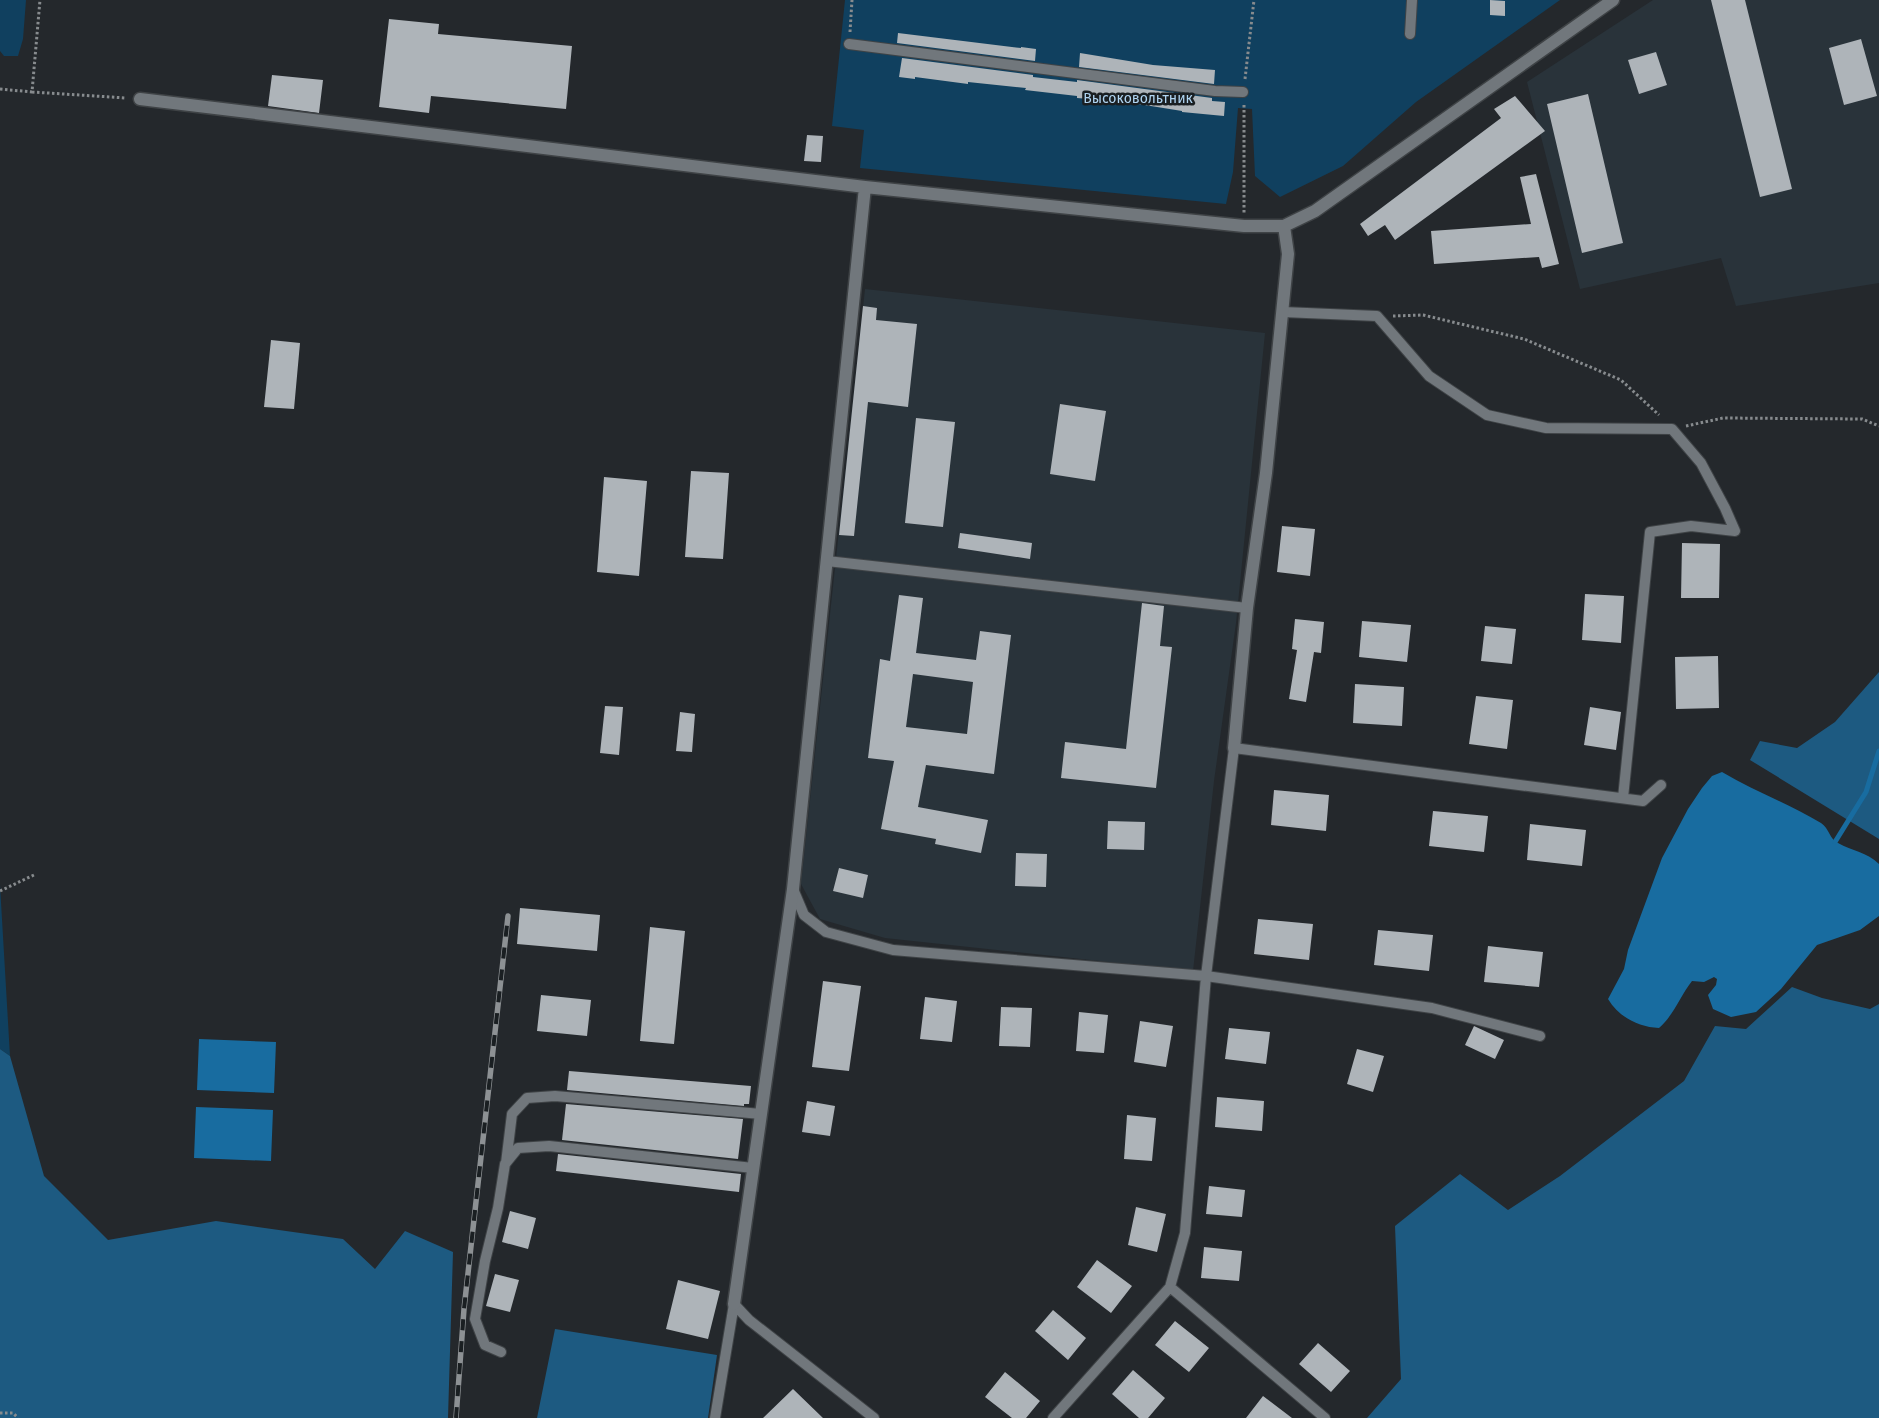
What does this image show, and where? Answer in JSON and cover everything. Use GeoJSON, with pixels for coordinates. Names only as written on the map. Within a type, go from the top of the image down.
{"type":"FeatureCollection","features":[{"type":"Feature","properties":{"kind":"street"},"geometry":{"type":"LineString","coordinates":[[140,99],[865,187],[1244,226],[1284,226],[1316,211],[1613,0]]}},
{"type":"Feature","properties":{"kind":"street"},"geometry":{"type":"LineString","coordinates":[[734,1304],[793,889],[865,187]]}},
{"type":"Feature","properties":{"kind":"street"},"geometry":{"type":"LineString","coordinates":[[1234,748],[1247,608],[1266,474],[1288,254],[1284,226]]}},
{"type":"Feature","properties":{"kind":"lane"},"geometry":{"type":"LineString","coordinates":[[1410,34],[1412,0]]}},
{"type":"Feature","properties":{"kind":"lane"},"geometry":{"type":"LineString","coordinates":[[848,44],[1205,90],[1243,92]]}},
{"type":"Feature","properties":{"kind":"lane"},"geometry":{"type":"LineString","coordinates":[[1282,312],[1377,316],[1429,376],[1487,415],[1546,428],[1672,429],[1701,463],[1726,508],[1736,531],[1691,526],[1650,532],[1623,798]]}},
{"type":"Feature","properties":{"kind":"lane"},"geometry":{"type":"LineString","coordinates":[[826,561],[1247,608]]}},
{"type":"Feature","properties":{"kind":"lane"},"geometry":{"type":"LineString","coordinates":[[1053,1418],[1170,1287],[1185,1233],[1206,976],[1234,748],[1643,801],[1660,785]]}},
{"type":"Feature","properties":{"kind":"lane"},"geometry":{"type":"LineString","coordinates":[[793,889],[804,915],[826,932],[893,950],[1206,976],[1432,1008],[1540,1036]]}},
{"type":"Feature","properties":{"kind":"lane"},"geometry":{"type":"LineString","coordinates":[[501,1352],[485,1345],[475,1318],[506,1164],[512,1114],[528,1098],[555,1096],[761,1114]]}},
{"type":"Feature","properties":{"kind":"lane"},"geometry":{"type":"LineString","coordinates":[[506,1164],[518,1148],[549,1146],[753,1168]]}},
{"type":"Feature","properties":{"kind":"lane"},"geometry":{"type":"LineString","coordinates":[[1170,1287],[1324,1418]]}},
{"type":"Feature","properties":{"kind":"lane"},"geometry":{"type":"LineString","coordinates":[[715,1418],[734,1304]]}},
{"type":"Feature","properties":{"kind":"lane"},"geometry":{"type":"LineString","coordinates":[[734,1304],[749,1320],[874,1418]]}},
{"type":"Feature","properties":{"kind":"path"},"geometry":{"type":"LineString","coordinates":[[32,92],[40,0]]}},
{"type":"Feature","properties":{"kind":"path"},"geometry":{"type":"LineString","coordinates":[[848,44],[852,0]]}},
{"type":"Feature","properties":{"kind":"path"},"geometry":{"type":"LineString","coordinates":[[1244,226],[1243,92],[1254,0]]}},
{"type":"Feature","properties":{"kind":"path"},"geometry":{"type":"LineString","coordinates":[[0,89],[140,99]]}},
{"type":"Feature","properties":{"kind":"path"},"geometry":{"type":"LineString","coordinates":[[1377,316],[1424,314],[1524,339],[1621,380],[1672,429],[1724,418],[1862,419],[1879,426]]}},
{"type":"Feature","properties":{"kind":"path"},"geometry":{"type":"LineString","coordinates":[[0,891],[36,874]]}},
{"type":"Feature","properties":{"kind":"path"},"geometry":{"type":"LineString","coordinates":[[0,1413],[13,1413],[18,1418]]}},
{"type":"Feature","properties":{"kind":"shaded area"},"geometry":{"type":"Polygon","coordinates":[[[1653,0],[1879,0],[1879,283],[1736,306],[1721,258],[1580,289],[1527,82],[1653,0]]]}},
{"type":"Feature","properties":{"kind":"shaded area"},"geometry":{"type":"Polygon","coordinates":[[[865,289],[1265,333],[1236,623],[1214,781],[1193,971],[885,938],[820,919],[801,884],[865,289]]]}},
{"type":"Feature","properties":{"kind":"shaded area"},"geometry":{"type":"Polygon","coordinates":[[[1879,672],[1879,839],[1750,760],[1760,741],[1797,748],[1835,722],[1879,672]]]}},
{"type":"Feature","properties":{"kind":"shaded area"},"geometry":{"type":"Polygon","coordinates":[[[1722,772],[1821,823],[1835,841],[1870,857],[1879,864],[1879,916],[1860,930],[1817,945],[1781,989],[1756,1012],[1731,1017],[1713,1009],[1708,995],[1716,985],[1717,979],[1714,977],[1704,982],[1692,981],[1669,1017],[1659,1028],[1644,1026],[1623,1016],[1608,999],[1624,969],[1628,950],[1662,858],[1688,809],[1702,788],[1712,776],[1722,772]]]}},
{"type":"Feature","properties":{"kind":"shaded area"},"geometry":{"type":"Polygon","coordinates":[[[1792,987],[1822,998],[1870,1009],[1879,1004],[1879,1418],[1367,1418],[1401,1379],[1395,1226],[1460,1174],[1508,1210],[1560,1176],[1684,1081],[1715,1026],[1746,1029],[1792,987]]]}},
{"type":"Feature","properties":{"kind":"shaded area"},"geometry":{"type":"Polygon","coordinates":[[[199,1039],[276,1042],[274,1093],[197,1090],[199,1039]]]}},
{"type":"Feature","properties":{"kind":"shaded area"},"geometry":{"type":"Polygon","coordinates":[[[0,1049],[10,1056],[44,1176],[108,1240],[216,1221],[343,1239],[375,1269],[405,1231],[453,1252],[448,1418],[0,1418],[0,1049]]]}},
{"type":"Feature","properties":{"kind":"shaded area"},"geometry":{"type":"Polygon","coordinates":[[[196,1107],[273,1110],[271,1161],[194,1158],[196,1107]]]}},
{"type":"Feature","properties":{"kind":"shaded area"},"geometry":{"type":"Polygon","coordinates":[[[555,1329],[717,1355],[708,1418],[537,1418],[555,1329]]]}},
{"type":"Feature","properties":{"kind":"green space"},"geometry":{"type":"Polygon","coordinates":[[[0,0],[26,0],[23,39],[18,56],[4,56],[0,51],[0,0]]]}},
{"type":"Feature","properties":{"kind":"green space","name":"Высоковольтник"},"geometry":{"type":"Polygon","coordinates":[[[845,0],[1560,0],[1416,102],[1343,166],[1280,197],[1255,176],[1252,109],[1238,108],[1233,172],[1226,204],[860,168],[864,130],[832,126],[845,0]]]}},
{"type":"Feature","properties":{"kind":"green space"},"geometry":{"type":"Polygon","coordinates":[[[0,885],[10,1056],[0,1049],[0,885]]]}},
{"type":"Feature","properties":{"kind":"building"},"geometry":{"type":"Polygon","coordinates":[[[1490,0],[1505,1],[1505,16],[1490,15],[1490,0]]]}},
{"type":"Feature","properties":{"kind":"building"},"geometry":{"type":"Polygon","coordinates":[[[1711,0],[1745,0],[1792,189],[1760,197],[1711,0]]]}},
{"type":"Feature","properties":{"kind":"building"},"geometry":{"type":"Polygon","coordinates":[[[389,19],[439,24],[438,34],[572,46],[566,109],[431,96],[429,113],[379,107],[389,19]]]}},
{"type":"Feature","properties":{"kind":"building"},"geometry":{"type":"Polygon","coordinates":[[[898,33],[1036,49],[1035,61],[897,43],[898,33]]]}},
{"type":"Feature","properties":{"kind":"building"},"geometry":{"type":"Polygon","coordinates":[[[1861,39],[1877,96],[1844,105],[1829,48],[1861,39]]]}},
{"type":"Feature","properties":{"kind":"building"},"geometry":{"type":"Polygon","coordinates":[[[1656,52],[1667,85],[1639,94],[1628,60],[1656,52]]]}},
{"type":"Feature","properties":{"kind":"building"},"geometry":{"type":"Polygon","coordinates":[[[1080,53],[1153,65],[1215,70],[1214,84],[1079,67],[1080,53]]]}},
{"type":"Feature","properties":{"kind":"building"},"geometry":{"type":"Polygon","coordinates":[[[902,58],[1033,75],[1033,77],[1077,82],[1077,80],[1212,98],[1212,101],[1225,102],[1224,116],[1182,112],[1126,102],[1077,98],[1077,96],[1025,90],[1026,88],[899,77],[902,58]]]}},
{"type":"Feature","properties":{"kind":"building"},"geometry":{"type":"Polygon","coordinates":[[[272,75],[323,80],[319,113],[268,106],[272,75]]]}},
{"type":"Feature","properties":{"kind":"building"},"geometry":{"type":"Polygon","coordinates":[[[1588,94],[1623,243],[1582,253],[1547,104],[1588,94]]]}},
{"type":"Feature","properties":{"kind":"building"},"geometry":{"type":"Polygon","coordinates":[[[1515,96],[1545,131],[1395,240],[1385,225],[1368,236],[1360,224],[1501,118],[1494,109],[1515,96]]]}},
{"type":"Feature","properties":{"kind":"building"},"geometry":{"type":"Polygon","coordinates":[[[807,135],[823,136],[821,162],[804,161],[807,135]]]}},
{"type":"Feature","properties":{"kind":"building"},"geometry":{"type":"Polygon","coordinates":[[[1536,174],[1559,264],[1542,268],[1539,257],[1434,264],[1431,231],[1531,224],[1520,177],[1536,174]]]}},
{"type":"Feature","properties":{"kind":"building"},"geometry":{"type":"Polygon","coordinates":[[[863,306],[877,308],[876,320],[917,324],[908,407],[868,402],[854,536],[839,535],[863,306]]]}},
{"type":"Feature","properties":{"kind":"building"},"geometry":{"type":"Polygon","coordinates":[[[271,340],[300,343],[294,409],[264,407],[271,340]]]}},
{"type":"Feature","properties":{"kind":"building"},"geometry":{"type":"Polygon","coordinates":[[[1060,404],[1106,411],[1095,481],[1050,474],[1060,404]]]}},
{"type":"Feature","properties":{"kind":"building"},"geometry":{"type":"Polygon","coordinates":[[[916,418],[955,422],[943,527],[905,523],[916,418]]]}},
{"type":"Feature","properties":{"kind":"building"},"geometry":{"type":"Polygon","coordinates":[[[691,471],[729,473],[723,559],[685,557],[691,471]]]}},
{"type":"Feature","properties":{"kind":"building"},"geometry":{"type":"Polygon","coordinates":[[[604,477],[647,481],[639,576],[597,572],[604,477]]]}},
{"type":"Feature","properties":{"kind":"building"},"geometry":{"type":"Polygon","coordinates":[[[1282,526],[1315,529],[1310,576],[1277,572],[1282,526]]]}},
{"type":"Feature","properties":{"kind":"building"},"geometry":{"type":"Polygon","coordinates":[[[960,533],[1032,543],[1030,559],[958,548],[960,533]]]}},
{"type":"Feature","properties":{"kind":"building"},"geometry":{"type":"Polygon","coordinates":[[[1682,543],[1720,544],[1719,598],[1681,598],[1682,543]]]}},
{"type":"Feature","properties":{"kind":"building"},"geometry":{"type":"Polygon","coordinates":[[[1585,594],[1624,596],[1621,643],[1582,640],[1585,594]]]}},
{"type":"Feature","properties":{"kind":"building"},"geometry":{"type":"Polygon","coordinates":[[[899,595],[923,598],[916,653],[976,660],[980,631],[1011,635],[994,774],[926,765],[918,807],[988,820],[981,853],[935,844],[936,839],[881,829],[894,761],[868,758],[880,659],[890,661],[899,595]],[[913,674],[906,727],[967,734],[973,682],[913,674]]]}},
{"type":"Feature","properties":{"kind":"building"},"geometry":{"type":"Polygon","coordinates":[[[1142,603],[1164,606],[1160,646],[1172,647],[1156,788],[1061,778],[1065,742],[1126,749],[1142,603]]]}},
{"type":"Feature","properties":{"kind":"building"},"geometry":{"type":"Polygon","coordinates":[[[1295,619],[1324,622],[1321,653],[1314,652],[1306,702],[1289,699],[1297,650],[1292,649],[1295,619]]]}},
{"type":"Feature","properties":{"kind":"building"},"geometry":{"type":"Polygon","coordinates":[[[1362,621],[1411,625],[1407,662],[1359,657],[1362,621]]]}},
{"type":"Feature","properties":{"kind":"building"},"geometry":{"type":"Polygon","coordinates":[[[1485,626],[1516,629],[1512,664],[1481,661],[1485,626]]]}},
{"type":"Feature","properties":{"kind":"building"},"geometry":{"type":"Polygon","coordinates":[[[1718,656],[1719,708],[1676,709],[1675,657],[1718,656]]]}},
{"type":"Feature","properties":{"kind":"building"},"geometry":{"type":"Polygon","coordinates":[[[1355,684],[1404,687],[1402,726],[1353,723],[1355,684]]]}},
{"type":"Feature","properties":{"kind":"building"},"geometry":{"type":"Polygon","coordinates":[[[1476,696],[1513,700],[1507,749],[1469,744],[1476,696]]]}},
{"type":"Feature","properties":{"kind":"building"},"geometry":{"type":"Polygon","coordinates":[[[605,706],[623,707],[619,755],[600,753],[605,706]]]}},
{"type":"Feature","properties":{"kind":"building"},"geometry":{"type":"Polygon","coordinates":[[[1590,707],[1621,712],[1616,750],[1584,745],[1590,707]]]}},
{"type":"Feature","properties":{"kind":"building"},"geometry":{"type":"Polygon","coordinates":[[[680,712],[695,714],[692,752],[676,751],[680,712]]]}},
{"type":"Feature","properties":{"kind":"building"},"geometry":{"type":"Polygon","coordinates":[[[1274,790],[1329,795],[1326,831],[1271,825],[1274,790]]]}},
{"type":"Feature","properties":{"kind":"building"},"geometry":{"type":"Polygon","coordinates":[[[1433,811],[1488,816],[1484,852],[1429,846],[1433,811]]]}},
{"type":"Feature","properties":{"kind":"building"},"geometry":{"type":"Polygon","coordinates":[[[1108,821],[1145,822],[1144,850],[1107,849],[1108,821]]]}},
{"type":"Feature","properties":{"kind":"building"},"geometry":{"type":"Polygon","coordinates":[[[1530,824],[1586,830],[1582,866],[1527,860],[1530,824]]]}},
{"type":"Feature","properties":{"kind":"building"},"geometry":{"type":"Polygon","coordinates":[[[1016,853],[1047,854],[1046,887],[1015,886],[1016,853]]]}},
{"type":"Feature","properties":{"kind":"building"},"geometry":{"type":"Polygon","coordinates":[[[839,868],[868,875],[863,898],[833,891],[839,868]]]}},
{"type":"Feature","properties":{"kind":"building"},"geometry":{"type":"Polygon","coordinates":[[[520,908],[600,915],[597,951],[517,944],[520,908]]]}},
{"type":"Feature","properties":{"kind":"building"},"geometry":{"type":"Polygon","coordinates":[[[1258,919],[1313,924],[1309,960],[1254,954],[1258,919]]]}},
{"type":"Feature","properties":{"kind":"building"},"geometry":{"type":"Polygon","coordinates":[[[650,927],[685,931],[674,1044],[640,1041],[650,927]]]}},
{"type":"Feature","properties":{"kind":"building"},"geometry":{"type":"Polygon","coordinates":[[[1378,930],[1433,935],[1429,971],[1374,965],[1378,930]]]}},
{"type":"Feature","properties":{"kind":"building"},"geometry":{"type":"Polygon","coordinates":[[[1488,946],[1543,952],[1539,987],[1484,982],[1488,946]]]}},
{"type":"Feature","properties":{"kind":"building"},"geometry":{"type":"Polygon","coordinates":[[[823,981],[861,986],[849,1071],[812,1067],[823,981]]]}},
{"type":"Feature","properties":{"kind":"building"},"geometry":{"type":"Polygon","coordinates":[[[541,995],[591,1000],[587,1036],[537,1031],[541,995]]]}},
{"type":"Feature","properties":{"kind":"building"},"geometry":{"type":"Polygon","coordinates":[[[925,997],[957,1001],[952,1042],[920,1039],[925,997]]]}},
{"type":"Feature","properties":{"kind":"building"},"geometry":{"type":"Polygon","coordinates":[[[1001,1007],[1032,1008],[1030,1047],[999,1046],[1001,1007]]]}},
{"type":"Feature","properties":{"kind":"building"},"geometry":{"type":"Polygon","coordinates":[[[1079,1012],[1108,1015],[1104,1053],[1076,1051],[1079,1012]]]}},
{"type":"Feature","properties":{"kind":"building"},"geometry":{"type":"Polygon","coordinates":[[[1140,1021],[1173,1026],[1166,1067],[1134,1062],[1140,1021]]]}},
{"type":"Feature","properties":{"kind":"building"},"geometry":{"type":"Polygon","coordinates":[[[1474,1026],[1504,1040],[1495,1059],[1465,1045],[1474,1026]]]}},
{"type":"Feature","properties":{"kind":"building"},"geometry":{"type":"Polygon","coordinates":[[[1229,1028],[1270,1032],[1266,1064],[1225,1059],[1229,1028]]]}},
{"type":"Feature","properties":{"kind":"building"},"geometry":{"type":"Polygon","coordinates":[[[1357,1049],[1384,1056],[1373,1092],[1347,1084],[1357,1049]]]}},
{"type":"Feature","properties":{"kind":"building"},"geometry":{"type":"Polygon","coordinates":[[[569,1071],[751,1086],[749,1104],[744,1104],[744,1106],[567,1090],[569,1071]]]}},
{"type":"Feature","properties":{"kind":"building"},"geometry":{"type":"Polygon","coordinates":[[[1217,1097],[1264,1101],[1262,1131],[1215,1127],[1217,1097]]]}},
{"type":"Feature","properties":{"kind":"building"},"geometry":{"type":"Polygon","coordinates":[[[807,1101],[835,1106],[830,1136],[802,1132],[807,1101]]]}},
{"type":"Feature","properties":{"kind":"building"},"geometry":{"type":"Polygon","coordinates":[[[566,1104],[743,1119],[738,1159],[562,1140],[566,1104]]]}},
{"type":"Feature","properties":{"kind":"building"},"geometry":{"type":"Polygon","coordinates":[[[1127,1115],[1156,1118],[1152,1161],[1124,1159],[1127,1115]]]}},
{"type":"Feature","properties":{"kind":"building"},"geometry":{"type":"Polygon","coordinates":[[[558,1154],[741,1174],[739,1192],[556,1171],[558,1154]]]}},
{"type":"Feature","properties":{"kind":"building"},"geometry":{"type":"Polygon","coordinates":[[[1209,1186],[1245,1190],[1242,1217],[1206,1214],[1209,1186]]]}},
{"type":"Feature","properties":{"kind":"building"},"geometry":{"type":"Polygon","coordinates":[[[1136,1207],[1166,1214],[1157,1252],[1128,1245],[1136,1207]]]}},
{"type":"Feature","properties":{"kind":"building"},"geometry":{"type":"Polygon","coordinates":[[[510,1211],[536,1218],[528,1249],[502,1242],[510,1211]]]}},
{"type":"Feature","properties":{"kind":"building"},"geometry":{"type":"Polygon","coordinates":[[[1204,1247],[1242,1251],[1239,1281],[1201,1278],[1204,1247]]]}},
{"type":"Feature","properties":{"kind":"building"},"geometry":{"type":"Polygon","coordinates":[[[1097,1260],[1132,1286],[1111,1313],[1077,1287],[1097,1260]]]}},
{"type":"Feature","properties":{"kind":"building"},"geometry":{"type":"Polygon","coordinates":[[[495,1274],[519,1280],[510,1312],[486,1306],[495,1274]]]}},
{"type":"Feature","properties":{"kind":"building"},"geometry":{"type":"Polygon","coordinates":[[[678,1280],[720,1291],[708,1339],[666,1329],[678,1280]]]}},
{"type":"Feature","properties":{"kind":"building"},"geometry":{"type":"Polygon","coordinates":[[[1053,1310],[1086,1338],[1068,1360],[1035,1331],[1053,1310]]]}},
{"type":"Feature","properties":{"kind":"building"},"geometry":{"type":"Polygon","coordinates":[[[1175,1321],[1209,1348],[1189,1372],[1155,1345],[1175,1321]]]}},
{"type":"Feature","properties":{"kind":"building"},"geometry":{"type":"Polygon","coordinates":[[[1318,1343],[1350,1371],[1331,1392],[1299,1364],[1318,1343]]]}},
{"type":"Feature","properties":{"kind":"building"},"geometry":{"type":"Polygon","coordinates":[[[1133,1370],[1165,1398],[1148,1418],[1139,1418],[1112,1394],[1133,1370]]]}},
{"type":"Feature","properties":{"kind":"building"},"geometry":{"type":"Polygon","coordinates":[[[1005,1372],[1040,1401],[1026,1418],[1012,1418],[985,1397],[1005,1372]]]}},
{"type":"Feature","properties":{"kind":"building"},"geometry":{"type":"Polygon","coordinates":[[[793,1389],[823,1418],[763,1418],[793,1389]]]}},
{"type":"Feature","properties":{"kind":"building"},"geometry":{"type":"Polygon","coordinates":[[[1263,1396],[1292,1418],[1246,1418],[1263,1396]]]}},
{"type":"Feature","properties":{"kind":"waterway"},"geometry":{"type":"LineString","coordinates":[[1835,842],[1866,792],[1879,751]]}},
{"type":"Feature","properties":{"kind":"railway"},"geometry":{"type":"LineString","coordinates":[[456,1418],[464,1309],[508,916]]}}]}
